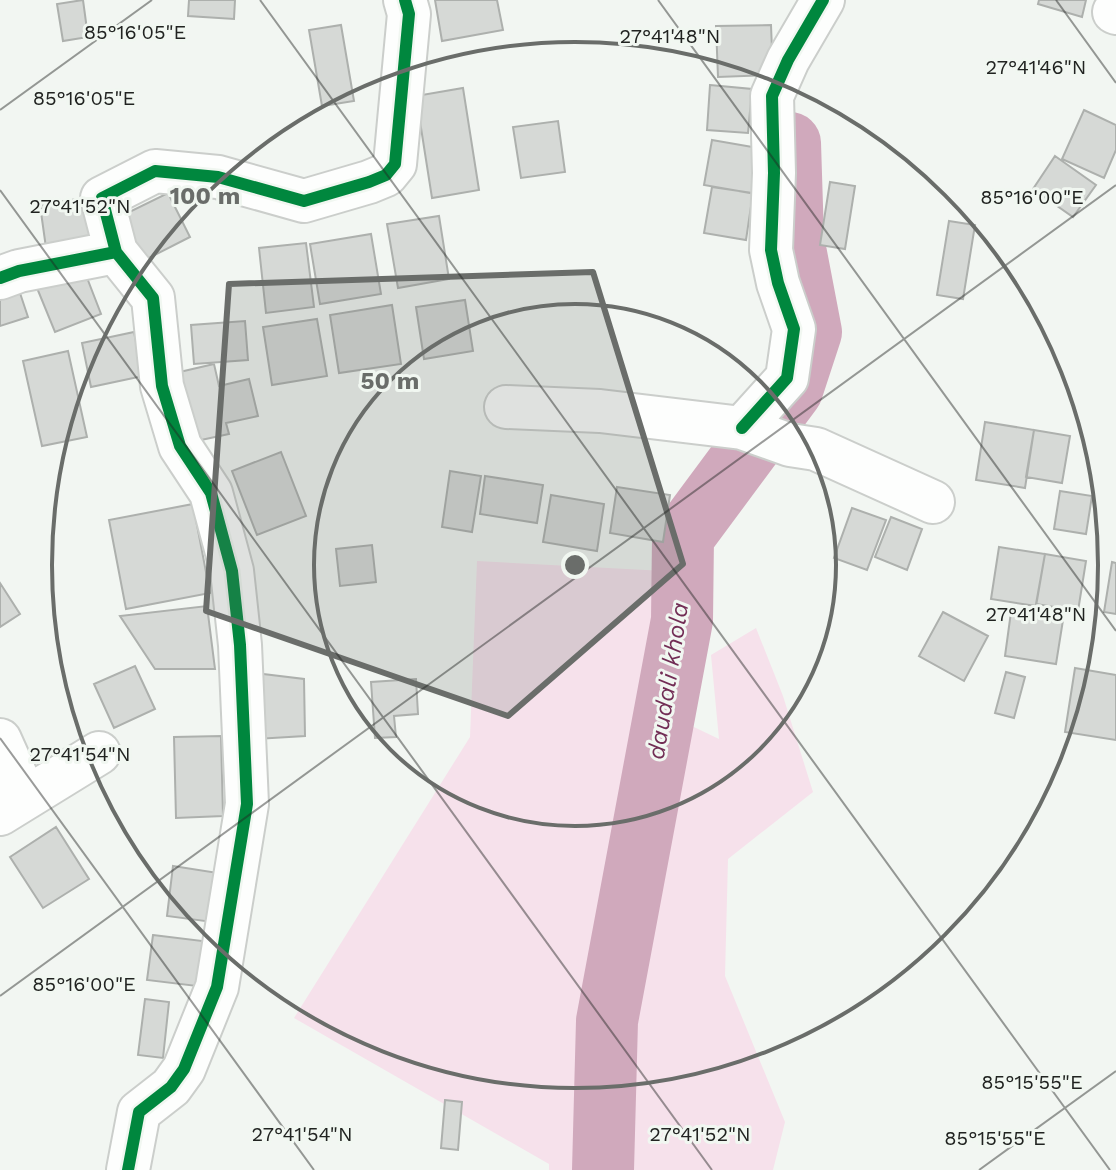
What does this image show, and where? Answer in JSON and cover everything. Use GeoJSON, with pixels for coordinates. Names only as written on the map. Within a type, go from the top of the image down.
{"type":"FeatureCollection","features":[{"type":"Feature","properties":{"kind":"street"},"geometry":{"type":"LineString","coordinates":[[128,1170],[139,1112],[171,1087],[184,1069],[217,987],[247,804],[240,645],[232,571],[211,493],[180,446],[175,431],[162,386],[153,298],[116,252],[102,198],[155,171],[218,177],[304,201],[386,175],[395,164],[409,14],[405,0]]}},
{"type":"Feature","properties":{"kind":"street"},"geometry":{"type":"LineString","coordinates":[[742,428],[787,378],[794,329],[778,283],[771,250],[774,173],[772,96],[788,60],[823,0]]}},
{"type":"Feature","properties":{"kind":"street"},"geometry":{"type":"LineString","coordinates":[[0,278],[19,271],[116,252]]}},
{"type":"Feature","properties":{"kind":"street"},"geometry":{"type":"LineString","coordinates":[[506,407],[600,411],[742,428],[790,445],[816,449],[933,502]]}},
{"type":"Feature","properties":{"kind":"street"},"geometry":{"type":"LineString","coordinates":[[0,740],[13,806],[99,753]]}},
{"type":"Feature","properties":{"kind":"highlighted area"},"geometry":{"type":"Polygon","coordinates":[[[593,272],[683,564],[508,716],[206,611],[229,284],[593,272]]]}},
{"type":"Feature","properties":{"kind":"shaded area"},"geometry":{"type":"Polygon","coordinates":[[[477,561],[665,571],[652,707],[719,739],[711,655],[756,628],[783,696],[813,792],[728,859],[725,976],[785,1122],[773,1170],[549,1170],[549,1164],[294,1018],[470,737],[477,561]]]}},
{"type":"Feature","properties":{"kind":"building"},"geometry":{"type":"Polygon","coordinates":[[[83,0],[88,37],[63,41],[57,4],[83,0]]]}},
{"type":"Feature","properties":{"kind":"building"},"geometry":{"type":"Polygon","coordinates":[[[189,0],[235,0],[234,19],[188,16],[189,0]]]}},
{"type":"Feature","properties":{"kind":"building"},"geometry":{"type":"Polygon","coordinates":[[[435,0],[497,0],[503,30],[442,41],[435,0]]]}},
{"type":"Feature","properties":{"kind":"building"},"geometry":{"type":"Polygon","coordinates":[[[1039,0],[1086,0],[1082,17],[1038,4],[1039,0]]]}},
{"type":"Feature","properties":{"kind":"building"},"geometry":{"type":"Polygon","coordinates":[[[341,25],[354,101],[322,106],[309,30],[341,25]]]}},
{"type":"Feature","properties":{"kind":"building"},"geometry":{"type":"Polygon","coordinates":[[[771,25],[773,75],[718,77],[716,26],[771,25]]]}},
{"type":"Feature","properties":{"kind":"building"},"geometry":{"type":"Polygon","coordinates":[[[710,85],[752,89],[748,133],[707,130],[710,85]]]}},
{"type":"Feature","properties":{"kind":"building"},"geometry":{"type":"Polygon","coordinates":[[[463,88],[479,190],[432,198],[416,96],[463,88]]]}},
{"type":"Feature","properties":{"kind":"building"},"geometry":{"type":"Polygon","coordinates":[[[1084,110],[1116,125],[1116,150],[1104,178],[1062,159],[1084,110]]]}},
{"type":"Feature","properties":{"kind":"building"},"geometry":{"type":"Polygon","coordinates":[[[558,121],[565,172],[521,178],[513,127],[558,121]]]}},
{"type":"Feature","properties":{"kind":"building"},"geometry":{"type":"Polygon","coordinates":[[[712,140],[764,149],[756,194],[704,185],[712,140]]]}},
{"type":"Feature","properties":{"kind":"building"},"geometry":{"type":"Polygon","coordinates":[[[1055,156],[1096,185],[1073,217],[1033,189],[1055,156]]]}},
{"type":"Feature","properties":{"kind":"building"},"geometry":{"type":"Polygon","coordinates":[[[830,182],[855,186],[845,249],[820,245],[830,182]]]}},
{"type":"Feature","properties":{"kind":"building"},"geometry":{"type":"Polygon","coordinates":[[[712,187],[753,193],[746,240],[704,233],[712,187]]]}},
{"type":"Feature","properties":{"kind":"building"},"geometry":{"type":"Polygon","coordinates":[[[168,193],[190,237],[135,265],[113,220],[168,193]]]}},
{"type":"Feature","properties":{"kind":"building"},"geometry":{"type":"Polygon","coordinates":[[[90,197],[97,247],[47,255],[40,205],[90,197]]]}},
{"type":"Feature","properties":{"kind":"building"},"geometry":{"type":"Polygon","coordinates":[[[439,216],[449,279],[398,288],[387,224],[439,216]]]}},
{"type":"Feature","properties":{"kind":"building"},"geometry":{"type":"Polygon","coordinates":[[[949,221],[975,225],[963,299],[937,295],[949,221]]]}},
{"type":"Feature","properties":{"kind":"building"},"geometry":{"type":"Polygon","coordinates":[[[371,234],[381,294],[320,304],[310,244],[371,234]]]}},
{"type":"Feature","properties":{"kind":"building"},"geometry":{"type":"Polygon","coordinates":[[[306,243],[314,307],[266,313],[259,248],[306,243]]]}},
{"type":"Feature","properties":{"kind":"building"},"geometry":{"type":"Polygon","coordinates":[[[84,270],[101,314],[55,332],[37,288],[84,270]]]}},
{"type":"Feature","properties":{"kind":"building"},"geometry":{"type":"Polygon","coordinates":[[[16,281],[28,317],[0,326],[0,286],[16,281]]]}},
{"type":"Feature","properties":{"kind":"building"},"geometry":{"type":"Polygon","coordinates":[[[465,300],[473,351],[424,359],[416,307],[465,300]]]}},
{"type":"Feature","properties":{"kind":"building"},"geometry":{"type":"Polygon","coordinates":[[[392,305],[401,364],[339,373],[330,315],[392,305]]]}},
{"type":"Feature","properties":{"kind":"building"},"geometry":{"type":"Polygon","coordinates":[[[317,319],[327,376],[272,385],[263,327],[317,319]]]}},
{"type":"Feature","properties":{"kind":"building"},"geometry":{"type":"Polygon","coordinates":[[[245,321],[248,360],[194,364],[191,325],[245,321]]]}},
{"type":"Feature","properties":{"kind":"building"},"geometry":{"type":"Polygon","coordinates":[[[134,332],[143,376],[91,387],[82,343],[134,332]]]}},
{"type":"Feature","properties":{"kind":"building"},"geometry":{"type":"Polygon","coordinates":[[[68,351],[87,437],[42,446],[23,361],[68,351]]]}},
{"type":"Feature","properties":{"kind":"building"},"geometry":{"type":"Polygon","coordinates":[[[214,364],[219,386],[249,379],[258,416],[226,423],[229,434],[187,443],[171,374],[214,364]]]}},
{"type":"Feature","properties":{"kind":"building"},"geometry":{"type":"Polygon","coordinates":[[[985,422],[1034,430],[1025,488],[976,480],[985,422]]]}},
{"type":"Feature","properties":{"kind":"building"},"geometry":{"type":"Polygon","coordinates":[[[1034,430],[1070,436],[1062,483],[1026,477],[1034,430]]]}},
{"type":"Feature","properties":{"kind":"building"},"geometry":{"type":"Polygon","coordinates":[[[281,452],[306,516],[257,535],[232,471],[281,452]]]}},
{"type":"Feature","properties":{"kind":"building"},"geometry":{"type":"Polygon","coordinates":[[[450,471],[481,476],[472,532],[442,527],[450,471]]]}},
{"type":"Feature","properties":{"kind":"building"},"geometry":{"type":"Polygon","coordinates":[[[485,476],[543,485],[537,523],[480,514],[485,476]]]}},
{"type":"Feature","properties":{"kind":"building"},"geometry":{"type":"Polygon","coordinates":[[[617,487],[670,495],[663,542],[610,533],[617,487]]]}},
{"type":"Feature","properties":{"kind":"building"},"geometry":{"type":"Polygon","coordinates":[[[1060,491],[1092,496],[1086,534],[1054,529],[1060,491]]]}},
{"type":"Feature","properties":{"kind":"building"},"geometry":{"type":"Polygon","coordinates":[[[551,495],[604,504],[597,551],[543,542],[551,495]]]}},
{"type":"Feature","properties":{"kind":"building"},"geometry":{"type":"Polygon","coordinates":[[[193,504],[210,593],[126,609],[109,520],[193,504]]]}},
{"type":"Feature","properties":{"kind":"building"},"geometry":{"type":"Polygon","coordinates":[[[852,508],[886,520],[867,570],[834,558],[852,508]]]}},
{"type":"Feature","properties":{"kind":"building"},"geometry":{"type":"Polygon","coordinates":[[[891,517],[922,529],[907,570],[875,557],[891,517]]]}},
{"type":"Feature","properties":{"kind":"building"},"geometry":{"type":"Polygon","coordinates":[[[372,545],[376,582],[340,586],[336,549],[372,545]]]}},
{"type":"Feature","properties":{"kind":"building"},"geometry":{"type":"Polygon","coordinates":[[[999,547],[1045,554],[1036,606],[991,599],[999,547]]]}},
{"type":"Feature","properties":{"kind":"building"},"geometry":{"type":"Polygon","coordinates":[[[1045,554],[1086,561],[1078,611],[1036,604],[1045,554]]]}},
{"type":"Feature","properties":{"kind":"building"},"geometry":{"type":"Polygon","coordinates":[[[1112,562],[1116,563],[1116,614],[1104,612],[1112,562]]]}},
{"type":"Feature","properties":{"kind":"building"},"geometry":{"type":"Polygon","coordinates":[[[0,583],[20,614],[0,627],[0,583]]]}},
{"type":"Feature","properties":{"kind":"building"},"geometry":{"type":"Polygon","coordinates":[[[207,606],[215,669],[155,669],[120,616],[207,606]]]}},
{"type":"Feature","properties":{"kind":"building"},"geometry":{"type":"Polygon","coordinates":[[[943,612],[988,636],[964,681],[919,656],[943,612]]]}},
{"type":"Feature","properties":{"kind":"building"},"geometry":{"type":"Polygon","coordinates":[[[1011,612],[1063,620],[1056,664],[1005,656],[1011,612]]]}},
{"type":"Feature","properties":{"kind":"building"},"geometry":{"type":"Polygon","coordinates":[[[135,666],[155,709],[114,728],[94,684],[135,666]]]}},
{"type":"Feature","properties":{"kind":"building"},"geometry":{"type":"Polygon","coordinates":[[[1075,668],[1116,675],[1116,740],[1065,732],[1075,668]]]}},
{"type":"Feature","properties":{"kind":"building"},"geometry":{"type":"Polygon","coordinates":[[[1006,672],[1025,677],[1014,718],[995,713],[1006,672]]]}},
{"type":"Feature","properties":{"kind":"building"},"geometry":{"type":"Polygon","coordinates":[[[255,673],[304,679],[305,736],[256,739],[255,673]]]}},
{"type":"Feature","properties":{"kind":"building"},"geometry":{"type":"Polygon","coordinates":[[[416,679],[418,714],[394,716],[396,737],[375,738],[371,682],[416,679]]]}},
{"type":"Feature","properties":{"kind":"building"},"geometry":{"type":"Polygon","coordinates":[[[221,736],[223,816],[176,818],[174,737],[221,736]]]}},
{"type":"Feature","properties":{"kind":"building"},"geometry":{"type":"Polygon","coordinates":[[[56,827],[89,879],[43,908],[10,857],[56,827]]]}},
{"type":"Feature","properties":{"kind":"building"},"geometry":{"type":"Polygon","coordinates":[[[173,866],[218,873],[212,922],[167,916],[173,866]]]}},
{"type":"Feature","properties":{"kind":"building"},"geometry":{"type":"Polygon","coordinates":[[[153,935],[219,943],[213,988],[147,980],[153,935]]]}},
{"type":"Feature","properties":{"kind":"building"},"geometry":{"type":"Polygon","coordinates":[[[145,999],[169,1002],[163,1058],[138,1055],[145,999]]]}},
{"type":"Feature","properties":{"kind":"building"},"geometry":{"type":"Polygon","coordinates":[[[445,1100],[462,1102],[458,1150],[441,1148],[445,1100]]]}},
{"type":"Feature","properties":{"kind":"waterway","name":"daudali khola"},"geometry":{"type":"LineString","coordinates":[[603,1170],[607,1021],[682,620],[683,537],[792,390],[811,332],[793,238],[790,143]]}},
{"type":"Feature","properties":{"kind":"cycle path"},"geometry":{"type":"LineString","coordinates":[[116,252],[102,198],[155,171],[218,177],[304,201],[386,175],[395,164],[409,14],[405,0]]}},
{"type":"Feature","properties":{"kind":"cycle path"},"geometry":{"type":"LineString","coordinates":[[742,428],[787,378],[794,329],[778,283],[771,250],[774,173],[772,96],[788,60],[823,0]]}},
{"type":"Feature","properties":{"kind":"cycle path"},"geometry":{"type":"LineString","coordinates":[[0,278],[19,271],[116,252],[153,298],[162,386],[180,446],[211,493],[232,571],[240,645],[247,804],[217,987],[184,1069],[171,1087],[139,1112],[128,1170]]}}]}
